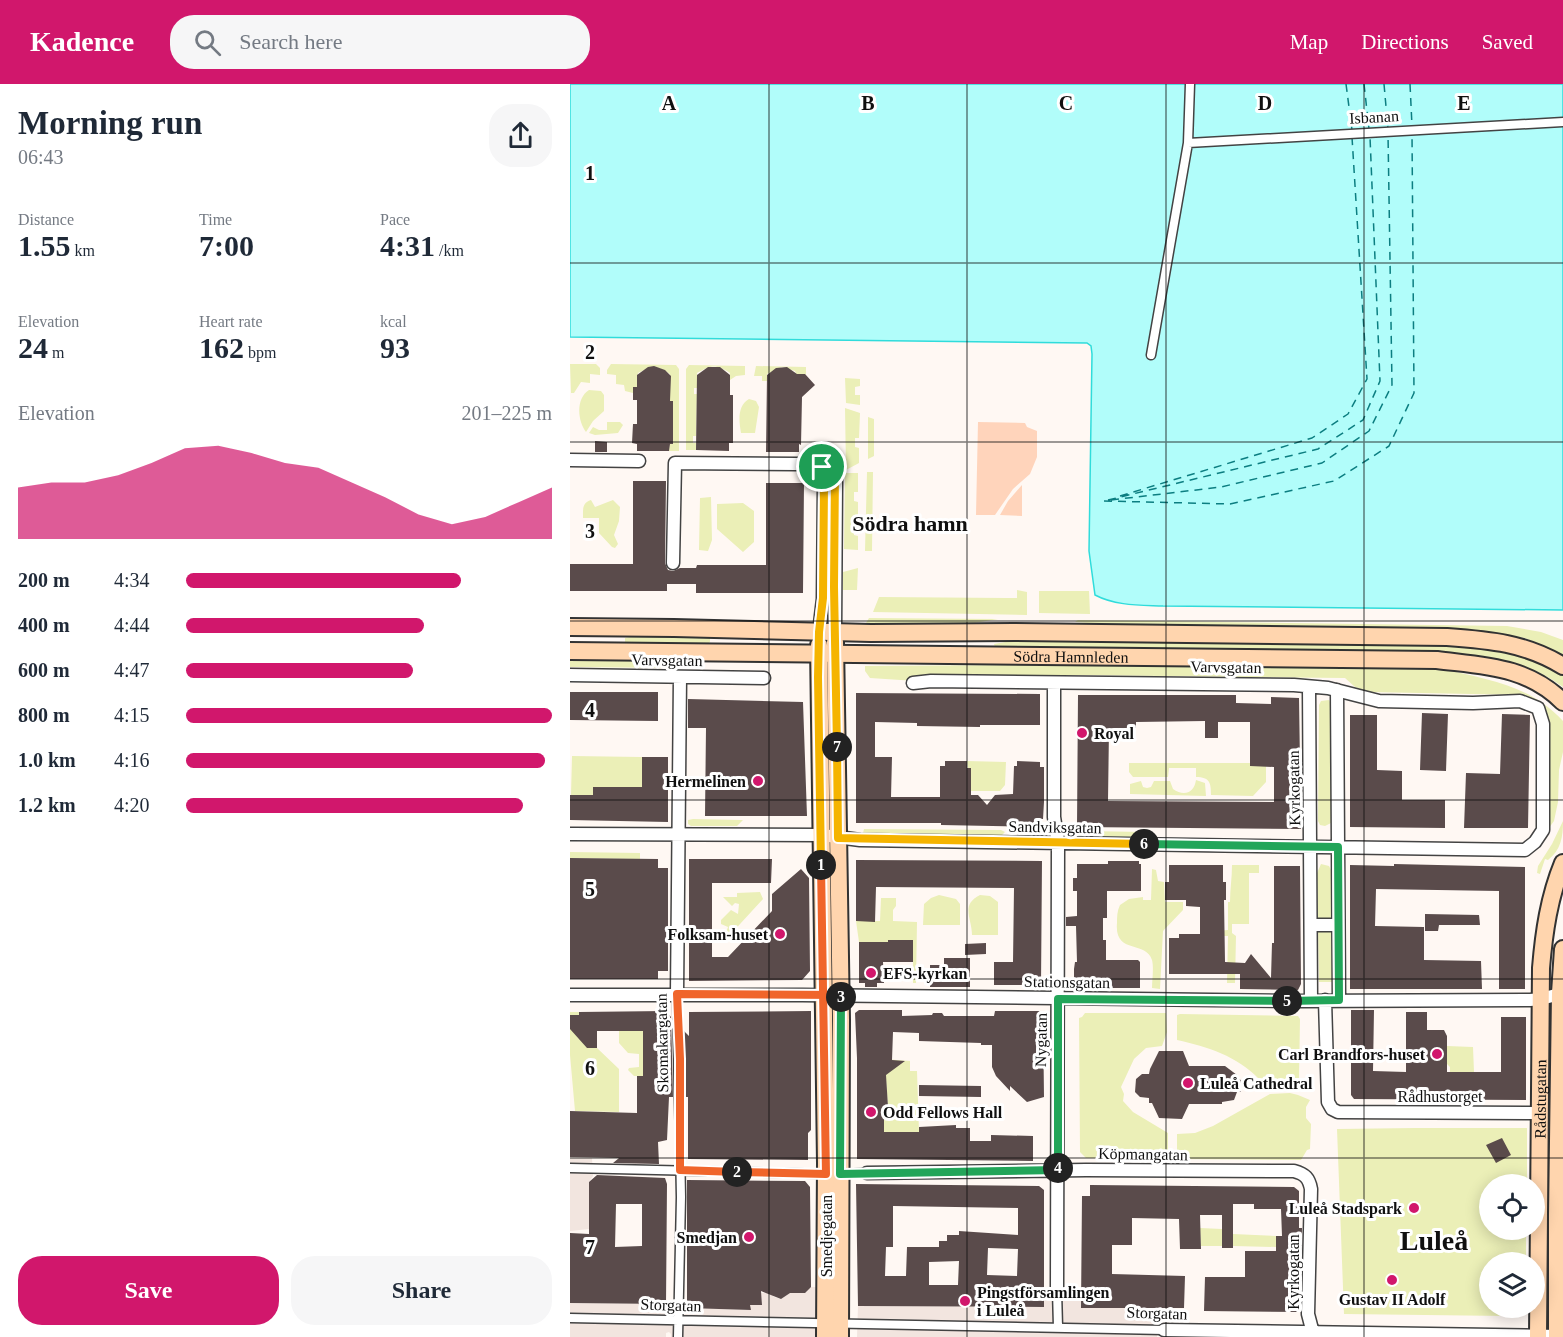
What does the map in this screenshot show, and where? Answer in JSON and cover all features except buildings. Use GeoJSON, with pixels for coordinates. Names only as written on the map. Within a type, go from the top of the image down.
{"type":"FeatureCollection","features":[{"type":"Feature","properties":{"kind":"main road","name":"Södra Hamnleden"},"geometry":{"type":"LineString","coordinates":[[570,627],[827,632],[1448,637],[1510,643],[1537,652],[1563,666]]}},
{"type":"Feature","properties":{"kind":"main road","name":"Smedjegatan"},"geometry":{"type":"LineString","coordinates":[[827,632],[830,837],[841,995],[833,1174],[833,1331]]}},
{"type":"Feature","properties":{"kind":"main road","name":"Södra Hamnleden"},"geometry":{"type":"LineString","coordinates":[[570,651],[1437,660],[1485,666],[1524,675],[1546,686],[1563,702]]}},
{"type":"Feature","properties":{"kind":"main road","name":"Smedjegatan"},"geometry":{"type":"LineString","coordinates":[[830,837],[824,995],[833,1174]]}},
{"type":"Feature","properties":{"kind":"main road","name":"Rådstugatan"},"geometry":{"type":"LineString","coordinates":[[1538,1336],[1539,1113],[1544,933],[1552,895],[1563,863]]}},
{"type":"Feature","properties":{"kind":"main road","name":"Rådstugatan"},"geometry":{"type":"LineString","coordinates":[[1559,1336],[1563,948]]}},
{"type":"Feature","properties":{"kind":"street"},"geometry":{"type":"LineString","coordinates":[[1151,355],[1188,143],[1190,84]]}},
{"type":"Feature","properties":{"kind":"street","name":"Isbanan"},"geometry":{"type":"LineString","coordinates":[[1188,143],[1563,122]]}},
{"type":"Feature","properties":{"kind":"street"},"geometry":{"type":"LineString","coordinates":[[570,460],[639,461]]}},
{"type":"Feature","properties":{"kind":"street"},"geometry":{"type":"LineString","coordinates":[[673,563],[675,463],[797,464],[822,467],[824,485],[823,598],[827,632]]}},
{"type":"Feature","properties":{"kind":"street","name":"Varvsgatan"},"geometry":{"type":"LineString","coordinates":[[570,675],[764,678]]}},
{"type":"Feature","properties":{"kind":"street","name":"Skomakargatan"},"geometry":{"type":"LineString","coordinates":[[678,1337],[680,1059],[677,994],[681,677]]}},
{"type":"Feature","properties":{"kind":"street","name":"Varvsgatan"},"geometry":{"type":"LineString","coordinates":[[913,683],[931,681],[1252,684],[1337,690],[1379,701],[1473,703],[1520,701],[1536,707],[1543,724],[1543,830],[1536,841]]}},
{"type":"Feature","properties":{"kind":"street","name":"Nygatan"},"geometry":{"type":"LineString","coordinates":[[1054,682],[1054,817],[1058,843],[1058,1327]]}},
{"type":"Feature","properties":{"kind":"street","name":"Kyrkogatan"},"geometry":{"type":"LineString","coordinates":[[1309,687],[1311,1001]]}},
{"type":"Feature","properties":{"kind":"street"},"geometry":{"type":"LineString","coordinates":[[1337,690],[1339,1000]]}},
{"type":"Feature","properties":{"kind":"street","name":"Sandviksgatan"},"geometry":{"type":"LineString","coordinates":[[570,834],[680,833],[1058,843],[1525,850],[1536,841]]}},
{"type":"Feature","properties":{"kind":"street"},"geometry":{"type":"LineString","coordinates":[[1311,925],[1338,925]]}},
{"type":"Feature","properties":{"kind":"street","name":"Stationsgatan"},"geometry":{"type":"LineString","coordinates":[[570,995],[841,995],[1311,1001],[1541,999],[1562,993]]}},
{"type":"Feature","properties":{"kind":"street","name":"Rådhustorget"},"geometry":{"type":"LineString","coordinates":[[1325,1000],[1328,1102],[1332,1109],[1340,1112],[1539,1113]]}},
{"type":"Feature","properties":{"kind":"street","name":"Köpmangatan"},"geometry":{"type":"LineString","coordinates":[[570,1168],[833,1174],[1058,1170],[1294,1171],[1302,1173]]}},
{"type":"Feature","properties":{"kind":"street","name":"Kyrkogatan"},"geometry":{"type":"LineString","coordinates":[[1302,1173],[1308,1178],[1311,1189],[1308,1314],[1314,1335]]}},
{"type":"Feature","properties":{"kind":"street","name":"Storgatan"},"geometry":{"type":"LineString","coordinates":[[570,1318],[833,1331],[1058,1327],[1314,1335],[1559,1336]]}},
{"type":"Feature","properties":{"kind":"green space"},"geometry":{"type":"Polygon","coordinates":[[[570,364],[596,364],[600,368],[600,375],[590,374],[590,383],[581,382],[574,393],[571,393],[570,364]]]}},
{"type":"Feature","properties":{"kind":"green space"},"geometry":{"type":"Polygon","coordinates":[[[611,364],[676,365],[679,369],[679,451],[669,451],[673,407],[673,401],[670,401],[670,374],[654,368],[638,373],[637,387],[633,393],[625,391],[624,385],[616,384],[616,375],[607,374],[611,364]]]}},
{"type":"Feature","properties":{"kind":"green space"},"geometry":{"type":"Polygon","coordinates":[[[689,365],[745,366],[745,375],[736,376],[730,380],[730,373],[717,367],[710,367],[697,373],[697,388],[694,388],[694,394],[697,394],[696,436],[693,436],[696,450],[686,450],[686,369],[689,365]]]}},
{"type":"Feature","properties":{"kind":"green space"},"geometry":{"type":"Polygon","coordinates":[[[756,366],[806,367],[806,374],[799,381],[795,371],[782,367],[767,374],[767,381],[762,381],[762,376],[754,376],[756,366]]]}},
{"type":"Feature","properties":{"kind":"green space"},"geometry":{"type":"Polygon","coordinates":[[[845,378],[860,379],[860,386],[855,387],[855,395],[860,395],[860,405],[846,403],[845,378]]]}},
{"type":"Feature","properties":{"kind":"green space"},"geometry":{"type":"Polygon","coordinates":[[[589,390],[601,391],[604,395],[604,411],[593,421],[586,432],[579,410],[582,398],[589,390]]]}},
{"type":"Feature","properties":{"kind":"green space"},"geometry":{"type":"Polygon","coordinates":[[[749,399],[756,401],[759,407],[755,433],[741,433],[739,419],[741,410],[749,399]]]}},
{"type":"Feature","properties":{"kind":"green space"},"geometry":{"type":"Polygon","coordinates":[[[845,408],[860,413],[859,438],[855,438],[855,447],[859,448],[859,463],[846,470],[845,408]]]}},
{"type":"Feature","properties":{"kind":"green space"},"geometry":{"type":"Polygon","coordinates":[[[868,417],[874,419],[874,456],[868,459],[868,417]]]}},
{"type":"Feature","properties":{"kind":"green space"},"geometry":{"type":"Polygon","coordinates":[[[607,422],[620,422],[623,425],[618,433],[595,435],[589,433],[593,427],[607,430],[607,422]]]}},
{"type":"Feature","properties":{"kind":"green space"},"geometry":{"type":"Polygon","coordinates":[[[867,472],[873,472],[872,551],[865,551],[867,472]]]}},
{"type":"Feature","properties":{"kind":"green space"},"geometry":{"type":"Polygon","coordinates":[[[845,473],[858,473],[858,492],[854,492],[854,501],[858,502],[858,527],[854,527],[854,535],[858,536],[858,550],[844,549],[845,473]]]}},
{"type":"Feature","properties":{"kind":"green space"},"geometry":{"type":"Polygon","coordinates":[[[711,497],[712,540],[708,551],[699,550],[700,498],[711,497]]]}},
{"type":"Feature","properties":{"kind":"green space"},"geometry":{"type":"Polygon","coordinates":[[[591,500],[595,507],[613,500],[620,507],[619,521],[614,535],[618,544],[615,548],[599,533],[599,518],[583,518],[583,509],[591,500]]]}},
{"type":"Feature","properties":{"kind":"green space"},"geometry":{"type":"Polygon","coordinates":[[[743,503],[754,511],[754,542],[743,552],[717,529],[717,504],[743,503]]]}},
{"type":"Feature","properties":{"kind":"green space"},"geometry":{"type":"Polygon","coordinates":[[[858,568],[857,590],[843,590],[843,572],[858,568]]]}},
{"type":"Feature","properties":{"kind":"green space"},"geometry":{"type":"Polygon","coordinates":[[[1017,590],[1027,592],[1027,615],[873,612],[879,597],[1017,598],[1017,590]]]}},
{"type":"Feature","properties":{"kind":"green space"},"geometry":{"type":"Polygon","coordinates":[[[1039,591],[1089,591],[1090,614],[1039,613],[1039,591]]]}},
{"type":"Feature","properties":{"kind":"green space"},"geometry":{"type":"Polygon","coordinates":[[[869,618],[998,619],[968,624],[866,623],[869,618]]]}},
{"type":"Feature","properties":{"kind":"green space"},"geometry":{"type":"Polygon","coordinates":[[[1078,620],[1507,626],[1541,632],[1563,640],[1563,655],[1525,638],[1487,632],[1377,628],[1111,625],[1075,622],[1078,620]]]}},
{"type":"Feature","properties":{"kind":"green space"},"geometry":{"type":"Polygon","coordinates":[[[707,636],[710,642],[677,646],[625,644],[625,638],[707,636]]]}},
{"type":"Feature","properties":{"kind":"green space"},"geometry":{"type":"Polygon","coordinates":[[[1017,640],[1477,646],[1531,657],[1563,675],[1563,687],[1543,674],[1522,665],[1476,655],[995,647],[994,644],[1017,640]]]}},
{"type":"Feature","properties":{"kind":"green space"},"geometry":{"type":"Polygon","coordinates":[[[570,658],[641,659],[672,664],[672,668],[570,667],[570,658]]]}},
{"type":"Feature","properties":{"kind":"green space"},"geometry":{"type":"Polygon","coordinates":[[[865,666],[1443,669],[1492,681],[1537,699],[1563,721],[1563,752],[1554,821],[1546,832],[1548,719],[1541,706],[1523,695],[1369,692],[1355,687],[1345,678],[1075,675],[916,681],[870,678],[865,671],[865,666]]]}},
{"type":"Feature","properties":{"kind":"green space"},"geometry":{"type":"Polygon","coordinates":[[[1329,700],[1332,706],[1331,823],[1325,826],[1320,825],[1318,821],[1319,705],[1321,701],[1329,700]]]}},
{"type":"Feature","properties":{"kind":"green space"},"geometry":{"type":"Polygon","coordinates":[[[572,756],[642,757],[642,796],[624,787],[593,787],[593,795],[571,795],[572,756]]]}},
{"type":"Feature","properties":{"kind":"green space"},"geometry":{"type":"Polygon","coordinates":[[[967,761],[1006,762],[1005,785],[1000,791],[971,791],[967,761]]]}},
{"type":"Feature","properties":{"kind":"green space"},"geometry":{"type":"Polygon","coordinates":[[[1129,763],[1266,763],[1266,782],[1253,796],[1211,795],[1209,782],[1204,778],[1196,777],[1196,768],[1169,768],[1168,777],[1133,777],[1129,772],[1129,763]]]}},
{"type":"Feature","properties":{"kind":"green space"},"geometry":{"type":"Polygon","coordinates":[[[1196,780],[1205,783],[1206,796],[1130,794],[1130,784],[1141,781],[1143,787],[1147,788],[1151,787],[1154,781],[1170,781],[1173,789],[1184,793],[1193,788],[1196,780]]]}},
{"type":"Feature","properties":{"kind":"green space"},"geometry":{"type":"Polygon","coordinates":[[[688,820],[743,820],[737,826],[691,826],[688,820]]]}},
{"type":"Feature","properties":{"kind":"green space"},"geometry":{"type":"Polygon","coordinates":[[[1563,821],[1562,838],[1558,847],[1548,860],[1545,859],[1540,874],[1537,873],[1538,866],[1563,821]]]}},
{"type":"Feature","properties":{"kind":"green space"},"geometry":{"type":"Polygon","coordinates":[[[864,829],[1001,830],[1005,832],[998,836],[868,834],[863,833],[864,829]]]}},
{"type":"Feature","properties":{"kind":"green space"},"geometry":{"type":"Polygon","coordinates":[[[1083,831],[1145,832],[1141,838],[1073,837],[1083,831]]]}},
{"type":"Feature","properties":{"kind":"green space"},"geometry":{"type":"Polygon","coordinates":[[[570,852],[640,853],[640,859],[570,858],[570,852]]]}},
{"type":"Feature","properties":{"kind":"green space"},"geometry":{"type":"Polygon","coordinates":[[[1321,864],[1329,866],[1332,872],[1333,982],[1319,982],[1317,873],[1321,864]]]}},
{"type":"Feature","properties":{"kind":"green space"},"geometry":{"type":"Polygon","coordinates":[[[1232,865],[1259,865],[1259,873],[1249,873],[1249,924],[1232,924],[1232,933],[1236,936],[1235,983],[1227,983],[1228,936],[1215,936],[1215,931],[1228,930],[1232,865]]]}},
{"type":"Feature","properties":{"kind":"green space"},"geometry":{"type":"Polygon","coordinates":[[[1152,869],[1156,870],[1158,881],[1164,882],[1165,902],[1183,902],[1183,910],[1163,931],[1160,989],[1152,988],[1153,963],[1149,954],[1125,943],[1117,933],[1117,916],[1120,905],[1129,899],[1143,897],[1143,900],[1151,900],[1152,869]]]}},
{"type":"Feature","properties":{"kind":"green space"},"geometry":{"type":"Polygon","coordinates":[[[760,892],[763,899],[729,936],[726,933],[728,927],[721,924],[721,920],[731,910],[738,914],[739,904],[735,903],[732,906],[723,897],[737,897],[737,893],[760,892]]]}},
{"type":"Feature","properties":{"kind":"green space"},"geometry":{"type":"Polygon","coordinates":[[[939,895],[956,899],[960,904],[960,925],[923,925],[924,904],[939,895]]]}},
{"type":"Feature","properties":{"kind":"green space"},"geometry":{"type":"Polygon","coordinates":[[[980,895],[990,896],[998,902],[998,935],[972,935],[968,912],[970,903],[980,895]]]}},
{"type":"Feature","properties":{"kind":"green space"},"geometry":{"type":"Polygon","coordinates":[[[881,898],[896,898],[893,921],[917,922],[916,983],[913,983],[913,940],[888,943],[859,942],[856,921],[880,921],[881,898]]]}},
{"type":"Feature","properties":{"kind":"green space"},"geometry":{"type":"Polygon","coordinates":[[[570,1012],[579,1012],[578,1038],[597,1048],[619,1069],[619,1112],[575,1111],[570,1055],[570,1012]]]}},
{"type":"Feature","properties":{"kind":"green space"},"geometry":{"type":"Polygon","coordinates":[[[1085,1013],[1166,1013],[1167,1032],[1162,1046],[1146,1048],[1134,1059],[1121,1087],[1124,1094],[1123,1101],[1133,1112],[1168,1133],[1168,1155],[1165,1159],[1086,1158],[1080,1152],[1079,1018],[1085,1013]]]}},
{"type":"Feature","properties":{"kind":"green space"},"geometry":{"type":"Polygon","coordinates":[[[1177,1015],[1298,1016],[1300,1019],[1299,1079],[1259,1079],[1232,1058],[1177,1040],[1177,1015]]]}},
{"type":"Feature","properties":{"kind":"green space"},"geometry":{"type":"Polygon","coordinates":[[[1551,1030],[1553,1032],[1549,1175],[1549,1312],[1545,1312],[1545,1252],[1548,1032],[1551,1030]]]}},
{"type":"Feature","properties":{"kind":"green space"},"geometry":{"type":"Polygon","coordinates":[[[619,1031],[643,1031],[643,1076],[634,1076],[628,1070],[639,1067],[639,1054],[628,1053],[619,1043],[619,1031]]]}},
{"type":"Feature","properties":{"kind":"green space"},"geometry":{"type":"Polygon","coordinates":[[[1447,1046],[1473,1047],[1474,1072],[1450,1072],[1447,1064],[1447,1046]]]}},
{"type":"Feature","properties":{"kind":"green space"},"geometry":{"type":"Polygon","coordinates":[[[883,1059],[910,1061],[910,1071],[917,1071],[919,1132],[884,1132],[884,1108],[888,1107],[886,1079],[883,1079],[883,1074],[887,1074],[890,1069],[883,1059]]]}},
{"type":"Feature","properties":{"kind":"green space"},"geometry":{"type":"Polygon","coordinates":[[[1290,1093],[1310,1100],[1306,1107],[1306,1118],[1311,1124],[1310,1149],[1301,1160],[1177,1159],[1177,1134],[1195,1133],[1213,1126],[1270,1094],[1290,1093]]]}},
{"type":"Feature","properties":{"kind":"green space","name":"Luleå Stadspark"},"geometry":{"type":"Polygon","coordinates":[[[1527,1128],[1527,1174],[1479,1174],[1479,1240],[1526,1240],[1526,1252],[1479,1252],[1479,1316],[1344,1314],[1337,1129],[1527,1128]]]}},
{"type":"Feature","properties":{"kind":"green space"},"geometry":{"type":"Polygon","coordinates":[[[1200,1228],[1222,1229],[1222,1246],[1201,1246],[1200,1228]]]}},
{"type":"Feature","properties":{"kind":"green space"},"geometry":{"type":"Polygon","coordinates":[[[1233,1234],[1276,1236],[1276,1247],[1233,1246],[1233,1234]]]}},
{"type":"Feature","properties":{"kind":"sand"},"geometry":{"type":"Polygon","coordinates":[[[978,422],[1025,423],[1027,427],[1037,431],[1037,457],[1030,474],[1013,489],[995,515],[976,515],[978,422]]]}},
{"type":"Feature","properties":{"kind":"sand"},"geometry":{"type":"Polygon","coordinates":[[[1022,485],[1022,516],[1000,515],[1008,501],[1022,485]]]}},
{"type":"Feature","properties":{"kind":"shaded area"},"geometry":{"type":"Polygon","coordinates":[[[570,1157],[592,1158],[593,1176],[589,1182],[589,1229],[570,1231],[570,1157]]]}},
{"type":"Feature","properties":{"kind":"shaded area"},"geometry":{"type":"Polygon","coordinates":[[[817,1287],[817,1337],[671,1337],[669,1332],[666,1333],[666,1337],[570,1337],[570,1303],[666,1304],[687,1308],[750,1310],[750,1305],[762,1305],[761,1293],[771,1293],[774,1297],[781,1299],[789,1293],[817,1287]]]}},
{"type":"Feature","properties":{"kind":"shaded area"},"geometry":{"type":"Polygon","coordinates":[[[1044,1290],[1081,1290],[1081,1308],[1157,1308],[1157,1337],[857,1337],[858,1306],[1044,1307],[1044,1290]]]}},
{"type":"Feature","properties":{"kind":"water"},"geometry":{"type":"Polygon","coordinates":[[[570,84],[1563,84],[1563,610],[1163,606],[1120,603],[1095,595],[1089,551],[1092,354],[1091,346],[1087,343],[570,337],[570,84]]]}},
{"type":"Feature","properties":{"kind":"ferry route"},"geometry":{"type":"LineString","coordinates":[[1346,84],[1352,130]]}},
{"type":"Feature","properties":{"kind":"ferry route"},"geometry":{"type":"LineString","coordinates":[[1364,84],[1369,129]]}},
{"type":"Feature","properties":{"kind":"ferry route"},"geometry":{"type":"LineString","coordinates":[[1384,84],[1388,129]]}},
{"type":"Feature","properties":{"kind":"ferry route"},"geometry":{"type":"LineString","coordinates":[[1410,84],[1412,126]]}},
{"type":"Feature","properties":{"kind":"ferry route"},"geometry":{"type":"LineString","coordinates":[[1111,500],[1221,487],[1322,463],[1369,431],[1392,385],[1388,134]]}},
{"type":"Feature","properties":{"kind":"ferry route"},"geometry":{"type":"LineString","coordinates":[[1104,501],[1230,504],[1334,481],[1389,446],[1414,393],[1412,134]]}},
{"type":"Feature","properties":{"kind":"ferry route"},"geometry":{"type":"LineString","coordinates":[[1120,496],[1312,438],[1348,414],[1367,379],[1352,137]]}},
{"type":"Feature","properties":{"kind":"ferry route"},"geometry":{"type":"LineString","coordinates":[[1108,500],[1318,449],[1363,420],[1380,381],[1370,137]]}},
{"type":"Feature","properties":{"kind":"place","name":"Royal"},"geometry":{"type":"Point","coordinates":[1082,733]}},
{"type":"Feature","properties":{"kind":"place","name":"Hermelinen"},"geometry":{"type":"Point","coordinates":[758,781]}},
{"type":"Feature","properties":{"kind":"place","name":"Folksam-huset"},"geometry":{"type":"Point","coordinates":[780,934]}},
{"type":"Feature","properties":{"kind":"place","name":"EFS-kyrkan"},"geometry":{"type":"Point","coordinates":[871,973]}},
{"type":"Feature","properties":{"kind":"place","name":"Carl Brandfors-huset"},"geometry":{"type":"Point","coordinates":[1437,1054]}},
{"type":"Feature","properties":{"kind":"place","name":"Luleå Cathedral"},"geometry":{"type":"Point","coordinates":[1188,1083]}},
{"type":"Feature","properties":{"kind":"place","name":"Odd Fellows Hall"},"geometry":{"type":"Point","coordinates":[871,1112]}},
{"type":"Feature","properties":{"kind":"place","name":"Luleå Stadspark"},"geometry":{"type":"Point","coordinates":[1414,1208]}},
{"type":"Feature","properties":{"kind":"place","name":"Smedjan"},"geometry":{"type":"Point","coordinates":[749,1237]}},
{"type":"Feature","properties":{"kind":"place","name":"Gustav II Adolf"},"geometry":{"type":"Point","coordinates":[1392,1280]}},
{"type":"Feature","properties":{"kind":"place","name":"Pingstförsamlingen i Luleå"},"geometry":{"type":"Point","coordinates":[965,1301]}},
{"type":"Feature","properties":{"kind":"district","name":"Södra hamn"},"geometry":{"type":"Point","coordinates":[910,523]}},
{"type":"Feature","properties":{"kind":"district","name":"Luleå"},"geometry":{"type":"Point","coordinates":[1434,1240]}},
{"type":"Feature","properties":{"kind":"route"},"geometry":{"type":"LineString","coordinates":[[822,467],[824,479],[823,598],[819,632],[818,677],[821,772],[821,860],[824,995],[826,1174],[680,1170],[680,1059],[677,994],[802,994],[824,995],[841,995],[840,1174],[1058,1170],[1058,999],[1339,1000],[1338,847],[838,838],[834,587],[836,482],[833,465],[826,463],[822,467]]}}]}
